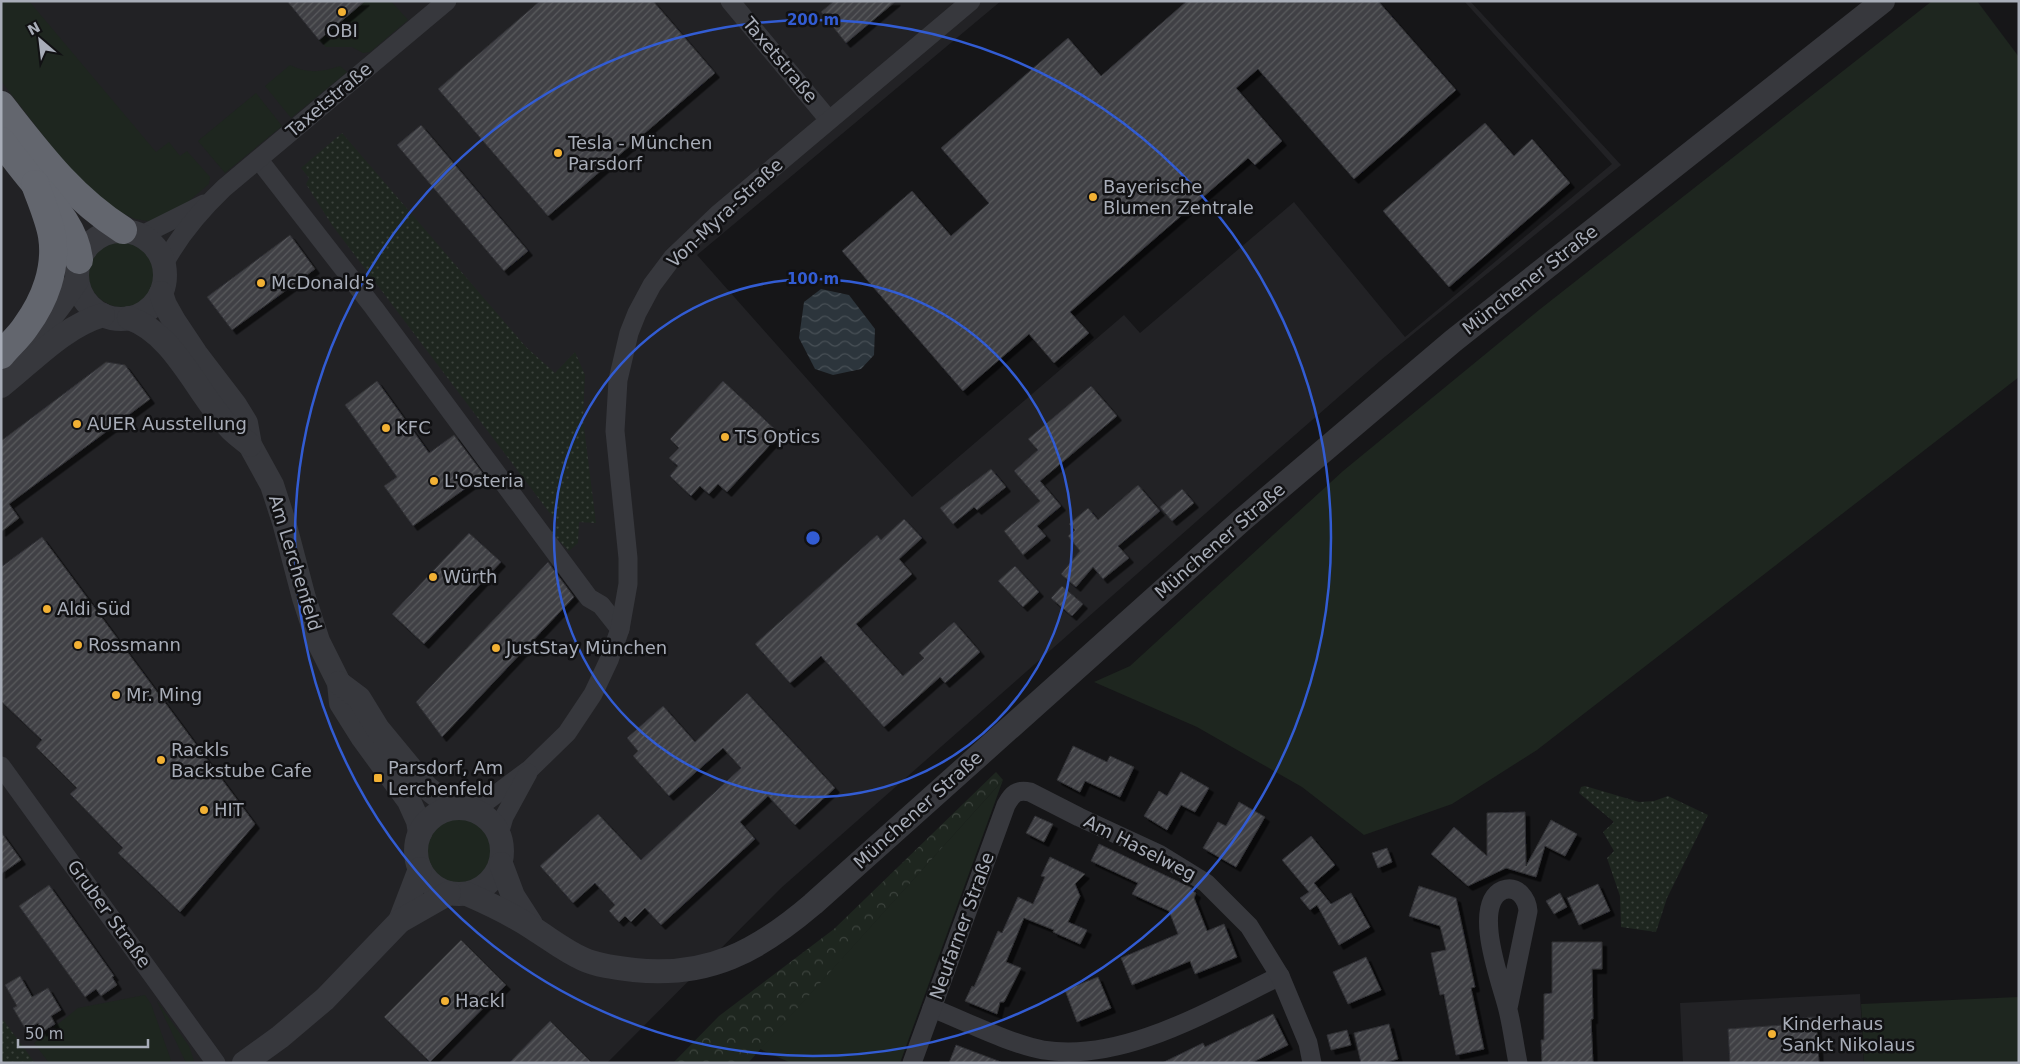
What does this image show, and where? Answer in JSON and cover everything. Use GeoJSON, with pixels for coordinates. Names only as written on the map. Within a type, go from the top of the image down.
{"type":"FeatureCollection","features":[{"type":"Feature","properties":{"kind":"highway"},"geometry":{"type":"LineString","coordinates":[[1,105],[60,179],[81,199],[132,233]]}},
{"type":"Feature","properties":{"kind":"highway"},"geometry":{"type":"LineString","coordinates":[[1,141],[63,219],[77,246],[78,270]]}},
{"type":"Feature","properties":{"kind":"highway"},"geometry":{"type":"LineString","coordinates":[[1,356],[26,327],[41,302],[51,276],[54,254],[52,234],[35,184]]}},
{"type":"Feature","properties":{"kind":"street","name":"Taxetstraße"},"geometry":{"type":"LineString","coordinates":[[164,264],[173,248],[212,200],[447,1]]}},
{"type":"Feature","properties":{"kind":"street","name":"Taxetstraße"},"geometry":{"type":"LineString","coordinates":[[730,1],[829,120]]}},
{"type":"Feature","properties":{"kind":"street","name":"Von-Myra-Straße"},"geometry":{"type":"LineString","coordinates":[[462,809],[487,801],[530,769],[567,733],[593,694],[609,660],[620,629],[628,584],[628,558],[615,431],[618,380],[637,313],[652,285],[673,257],[717,216],[970,1]]}},
{"type":"Feature","properties":{"kind":"street","name":"Münchener Straße"},"geometry":{"type":"LineString","coordinates":[[458,894],[500,909],[584,960],[625,969],[664,972],[687,971],[720,963],[772,936],[813,904],[1242,520],[1452,341],[1883,1]]}},
{"type":"Feature","properties":{"kind":"street"},"geometry":{"type":"LineString","coordinates":[[259,160],[374,308],[589,598],[601,605],[620,629]]}},
{"type":"Feature","properties":{"kind":"street","name":"Taxetstraße"},"geometry":{"type":"LineString","coordinates":[[132,233],[212,200]]}},
{"type":"Feature","properties":{"kind":"street"},"geometry":{"type":"LineString","coordinates":[[1,360],[30,341],[47,323],[78,270],[87,246],[107,232],[132,233],[158,251],[164,264],[165,279],[161,293],[152,307],[129,318]]}},
{"type":"Feature","properties":{"kind":"street"},"geometry":{"type":"LineString","coordinates":[[78,270],[85,301],[103,315]]}},
{"type":"Feature","properties":{"kind":"street","name":"Am Lerchenfeld"},"geometry":{"type":"LineString","coordinates":[[161,293],[165,305],[176,324],[246,422],[250,444],[272,485],[318,641],[339,683],[341,703],[363,738],[409,801],[418,821],[420,833],[416,855],[420,870]]}},
{"type":"Feature","properties":{"kind":"street"},"geometry":{"type":"LineString","coordinates":[[1,386],[57,340],[90,319],[103,315]]}},
{"type":"Feature","properties":{"kind":"street","name":"Am Lerchenfeld"},"geometry":{"type":"LineString","coordinates":[[103,315],[112,318],[129,318],[142,323],[181,362],[229,428],[250,444]]}},
{"type":"Feature","properties":{"kind":"street","name":"Am Lerchenfeld"},"geometry":{"type":"LineString","coordinates":[[339,683],[358,698],[378,729],[426,788],[462,809],[491,821],[499,834]]}},
{"type":"Feature","properties":{"kind":"street","name":"Gruber Straße"},"geometry":{"type":"LineString","coordinates":[[1,766],[216,1063]]}},
{"type":"Feature","properties":{"kind":"street","name":"Von-Myra-Straße"},"geometry":{"type":"LineString","coordinates":[[499,834],[504,817],[530,769]]}},
{"type":"Feature","properties":{"kind":"street","name":"Am Haselweg"},"geometry":{"type":"LineString","coordinates":[[1016,792],[1030,792],[1079,817],[1127,838],[1159,854],[1206,883],[1249,926],[1280,976],[1308,1043],[1312,1063]]}},
{"type":"Feature","properties":{"kind":"street","name":"Neufarner Straße"},"geometry":{"type":"LineString","coordinates":[[912,1063],[1006,805],[1011,796],[1016,792]]}},
{"type":"Feature","properties":{"kind":"street"},"geometry":{"type":"LineString","coordinates":[[420,833],[433,817],[462,809]]}},
{"type":"Feature","properties":{"kind":"street"},"geometry":{"type":"LineString","coordinates":[[244,1063],[280,1037],[325,999],[400,921],[458,894],[475,892],[488,883],[501,864],[503,849],[499,834]]}},
{"type":"Feature","properties":{"kind":"street","name":"Münchener Straße"},"geometry":{"type":"LineString","coordinates":[[501,864],[513,896],[533,928]]}},
{"type":"Feature","properties":{"kind":"street"},"geometry":{"type":"LineString","coordinates":[[420,870],[429,882],[458,894]]}},
{"type":"Feature","properties":{"kind":"street"},"geometry":{"type":"LineString","coordinates":[[400,921],[420,870]]}},
{"type":"Feature","properties":{"kind":"street"},"geometry":{"type":"LineString","coordinates":[[1508,1008],[1528,911],[1528,903],[1523,895],[1513,890],[1504,890],[1496,896],[1491,903],[1488,920],[1494,962],[1508,1008],[1518,1063]]}},
{"type":"Feature","properties":{"kind":"street"},"geometry":{"type":"LineString","coordinates":[[932,1008],[1041,1050],[1061,1052],[1089,1051],[1119,1045],[1177,1025],[1280,976]]}},
{"type":"Feature","properties":{"kind":"shaded area"},"geometry":{"type":"Polygon","coordinates":[[[1,1],[1001,1],[697,255],[912,497],[1124,315],[1140,333],[1294,202],[1405,337],[1612,164],[1464,1],[1470,1],[1621,165],[1381,360],[781,888],[607,1063],[1,1063],[1,1]]]}},
{"type":"Feature","properties":{"kind":"shaded area","name":"Kinderhaus Sankt Nikolaus"},"geometry":{"type":"Polygon","coordinates":[[[1860,994],[1864,1063],[1683,1063],[1680,1003],[1860,994]]]}},
{"type":"Feature","properties":{"kind":"green space"},"geometry":{"type":"Polygon","coordinates":[[[1,1],[29,1],[156,152],[169,142],[180,156],[187,151],[210,177],[209,184],[183,206],[153,222],[135,219],[109,207],[76,178],[1,81],[1,1]]]}},
{"type":"Feature","properties":{"kind":"green space"},"geometry":{"type":"Polygon","coordinates":[[[365,1],[391,1],[408,20],[370,52],[363,53],[352,47],[326,47],[319,40],[365,1]]]}},
{"type":"Feature","properties":{"kind":"green space"},"geometry":{"type":"Polygon","coordinates":[[[1932,1],[1977,1],[2019,57],[2019,377],[1537,750],[1452,804],[1364,835],[1302,787],[1197,727],[1094,682],[1130,666],[1343,471],[1539,310],[1932,1]]]}},
{"type":"Feature","properties":{"kind":"green space"},"geometry":{"type":"Polygon","coordinates":[[[290,65],[309,71],[327,70],[340,66],[347,72],[291,118],[265,86],[290,65]]]}},
{"type":"Feature","properties":{"kind":"green space"},"geometry":{"type":"Polygon","coordinates":[[[256,93],[282,126],[225,173],[198,141],[256,93]]]}},
{"type":"Feature","properties":{"kind":"green space"},"geometry":{"type":"Polygon","coordinates":[[[342,133],[526,347],[555,373],[575,352],[585,375],[583,419],[596,523],[579,522],[578,543],[569,551],[551,532],[558,524],[332,225],[306,184],[309,178],[301,168],[342,133]]]}},
{"type":"Feature","properties":{"kind":"green space"},"geometry":{"type":"Polygon","coordinates":[[[122,239],[135,242],[146,249],[153,260],[156,273],[153,286],[146,297],[135,304],[122,307],[109,304],[98,297],[91,286],[88,273],[91,260],[98,249],[109,242],[122,239]]]}},
{"type":"Feature","properties":{"kind":"green space"},"geometry":{"type":"Polygon","coordinates":[[[996,772],[1003,780],[748,1063],[673,1063],[719,1016],[834,929],[996,772]]]}},
{"type":"Feature","properties":{"kind":"green space"},"geometry":{"type":"Polygon","coordinates":[[[1003,780],[900,1063],[791,1063],[760,1049],[1003,780]]]}},
{"type":"Feature","properties":{"kind":"green space"},"geometry":{"type":"Polygon","coordinates":[[[1585,786],[1639,802],[1654,801],[1668,796],[1708,815],[1667,898],[1656,932],[1621,927],[1620,896],[1607,858],[1614,851],[1603,832],[1614,822],[1579,793],[1581,787],[1585,786]]]}},
{"type":"Feature","properties":{"kind":"green space"},"geometry":{"type":"Polygon","coordinates":[[[459,816],[472,818],[483,826],[491,837],[493,850],[491,863],[483,874],[472,882],[459,884],[446,882],[435,874],[427,863],[425,850],[427,837],[435,826],[446,818],[459,816]]]}},
{"type":"Feature","properties":{"kind":"green space"},"geometry":{"type":"Polygon","coordinates":[[[145,995],[151,1004],[172,1063],[49,1063],[34,1043],[78,1008],[145,995]]]}},
{"type":"Feature","properties":{"kind":"green space"},"geometry":{"type":"Polygon","coordinates":[[[2019,997],[2019,1063],[1864,1063],[1861,1004],[2019,997]]]}},
{"type":"Feature","properties":{"kind":"green space"},"geometry":{"type":"Polygon","coordinates":[[[157,1001],[189,1046],[194,1061],[186,1063],[157,1001]]]}},
{"type":"Feature","properties":{"kind":"green space"},"geometry":{"type":"Polygon","coordinates":[[[1,1020],[4,1021],[35,1063],[1,1063],[1,1020]]]}},
{"type":"Feature","properties":{"kind":"water"},"geometry":{"type":"Polygon","coordinates":[[[821,289],[849,295],[875,329],[874,355],[861,369],[833,375],[815,369],[799,338],[804,302],[821,289]]]}},
{"type":"Feature","properties":{"kind":"building"},"geometry":{"type":"Polygon","coordinates":[[[287,1],[365,1],[319,40],[287,1]]]}},
{"type":"Feature","properties":{"kind":"building","name":"Tesla - München Parsdorf"},"geometry":{"type":"Polygon","coordinates":[[[540,1],[653,1],[715,73],[548,216],[438,89],[540,1]]]}},
{"type":"Feature","properties":{"kind":"building"},"geometry":{"type":"Polygon","coordinates":[[[834,1],[896,1],[846,43],[821,12],[834,1]]]}},
{"type":"Feature","properties":{"kind":"building","name":"Bayerische Blumen Zentrale"},"geometry":{"type":"Polygon","coordinates":[[[1187,1],[1378,1],[1456,90],[1354,179],[1258,69],[1236,88],[1282,141],[1255,165],[1248,158],[1070,312],[1089,333],[1054,363],[1029,334],[963,391],[842,251],[912,191],[951,236],[989,203],[941,148],[1068,38],[1101,76],[1187,1]]]}},
{"type":"Feature","properties":{"kind":"building"},"geometry":{"type":"Polygon","coordinates":[[[1485,123],[1514,156],[1532,139],[1570,183],[1449,287],[1383,211],[1485,123]]]}},
{"type":"Feature","properties":{"kind":"building"},"geometry":{"type":"Polygon","coordinates":[[[421,125],[528,251],[504,271],[397,145],[421,125]]]}},
{"type":"Feature","properties":{"kind":"building","name":"McDonald's"},"geometry":{"type":"Polygon","coordinates":[[[290,235],[315,269],[232,330],[207,297],[290,235]]]}},
{"type":"Feature","properties":{"kind":"building"},"geometry":{"type":"Polygon","coordinates":[[[106,362],[125,365],[150,399],[9,504],[19,518],[1,532],[1,441],[106,362]]]}},
{"type":"Feature","properties":{"kind":"building"},"geometry":{"type":"Polygon","coordinates":[[[377,381],[429,453],[454,435],[484,475],[413,526],[384,486],[397,477],[345,405],[377,381]]]}},
{"type":"Feature","properties":{"kind":"building","name":"TS Optics"},"geometry":{"type":"Polygon","coordinates":[[[723,381],[780,434],[727,492],[718,484],[709,494],[700,486],[691,496],[670,476],[678,466],[669,458],[679,448],[670,439],[723,381]]]}},
{"type":"Feature","properties":{"kind":"building"},"geometry":{"type":"Polygon","coordinates":[[[1091,386],[1117,416],[1040,481],[1061,506],[1037,526],[1046,536],[1023,555],[1004,531],[1040,501],[1014,471],[1038,450],[1028,439],[1091,386]]]}},
{"type":"Feature","properties":{"kind":"building"},"geometry":{"type":"Polygon","coordinates":[[[991,469],[1006,487],[977,510],[974,507],[953,524],[940,508],[991,469]]]}},
{"type":"Feature","properties":{"kind":"building"},"geometry":{"type":"Polygon","coordinates":[[[1138,485],[1160,511],[1118,546],[1129,558],[1103,579],[1093,567],[1076,587],[1061,574],[1080,551],[1068,536],[1075,530],[1069,524],[1088,508],[1098,520],[1138,485]]]}},
{"type":"Feature","properties":{"kind":"building"},"geometry":{"type":"Polygon","coordinates":[[[1182,489],[1194,503],[1172,521],[1160,507],[1182,489]]]}},
{"type":"Feature","properties":{"kind":"building"},"geometry":{"type":"Polygon","coordinates":[[[904,519],[922,538],[899,559],[912,574],[856,624],[903,676],[924,658],[919,653],[954,622],[980,652],[945,683],[940,677],[884,727],[821,656],[790,683],[755,644],[877,535],[881,540],[904,519]]]}},
{"type":"Feature","properties":{"kind":"building"},"geometry":{"type":"Polygon","coordinates":[[[469,533],[501,562],[424,644],[392,614],[469,533]]]}},
{"type":"Feature","properties":{"kind":"building"},"geometry":{"type":"Polygon","coordinates":[[[42,537],[255,824],[180,912],[118,853],[123,848],[70,794],[77,788],[36,747],[42,740],[1,701],[1,567],[42,537]]]}},
{"type":"Feature","properties":{"kind":"building","name":"JustStay München"},"geometry":{"type":"Polygon","coordinates":[[[548,562],[574,597],[442,737],[416,702],[548,562]]]}},
{"type":"Feature","properties":{"kind":"building"},"geometry":{"type":"Polygon","coordinates":[[[1015,566],[1039,592],[1023,607],[998,581],[1015,566]]]}},
{"type":"Feature","properties":{"kind":"building"},"geometry":{"type":"Polygon","coordinates":[[[1062,586],[1083,604],[1072,616],[1051,598],[1062,586]]]}},
{"type":"Feature","properties":{"kind":"building"},"geometry":{"type":"Polygon","coordinates":[[[747,693],[835,788],[795,825],[768,796],[740,822],[755,839],[661,925],[645,908],[631,922],[625,916],[619,922],[609,911],[615,905],[595,883],[573,903],[540,866],[598,814],[641,860],[741,768],[723,748],[669,796],[633,756],[638,751],[627,738],[663,706],[695,742],[747,693]]]}},
{"type":"Feature","properties":{"kind":"building"},"geometry":{"type":"Polygon","coordinates":[[[1073,746],[1107,762],[1110,756],[1134,767],[1120,797],[1085,781],[1080,792],[1057,780],[1073,746]]]}},
{"type":"Feature","properties":{"kind":"building"},"geometry":{"type":"Polygon","coordinates":[[[1181,772],[1209,788],[1195,812],[1181,805],[1167,830],[1144,816],[1159,791],[1167,796],[1181,772]]]}},
{"type":"Feature","properties":{"kind":"building"},"geometry":{"type":"Polygon","coordinates":[[[1239,802],[1265,817],[1236,867],[1203,848],[1218,822],[1226,826],[1239,802]]]}},
{"type":"Feature","properties":{"kind":"building"},"geometry":{"type":"Polygon","coordinates":[[[1525,812],[1526,866],[1551,820],[1577,834],[1565,856],[1545,846],[1536,877],[1506,868],[1468,886],[1431,854],[1454,827],[1487,856],[1487,813],[1525,812]]]}},
{"type":"Feature","properties":{"kind":"building"},"geometry":{"type":"Polygon","coordinates":[[[1035,816],[1053,824],[1044,842],[1026,833],[1035,816]]]}},
{"type":"Feature","properties":{"kind":"building"},"geometry":{"type":"Polygon","coordinates":[[[1,832],[21,860],[1,874],[1,832]]]}},
{"type":"Feature","properties":{"kind":"building"},"geometry":{"type":"Polygon","coordinates":[[[1311,836],[1335,865],[1314,883],[1331,904],[1351,893],[1370,927],[1339,945],[1317,905],[1310,910],[1300,898],[1309,892],[1282,860],[1311,836]]]}},
{"type":"Feature","properties":{"kind":"building"},"geometry":{"type":"Polygon","coordinates":[[[1099,844],[1192,888],[1191,890],[1196,893],[1194,898],[1207,931],[1224,924],[1237,957],[1195,974],[1190,961],[1132,985],[1121,958],[1178,934],[1169,911],[1132,894],[1138,883],[1091,861],[1099,844]]]}},
{"type":"Feature","properties":{"kind":"building"},"geometry":{"type":"Polygon","coordinates":[[[1387,848],[1392,862],[1378,868],[1372,853],[1387,848]]]}},
{"type":"Feature","properties":{"kind":"building"},"geometry":{"type":"Polygon","coordinates":[[[1050,857],[1085,874],[1075,884],[1080,896],[1068,922],[1087,930],[1080,944],[1053,932],[1054,930],[1024,918],[1006,962],[1021,968],[1004,1002],[1000,1002],[997,1014],[965,1001],[972,986],[974,987],[998,931],[1002,933],[1018,897],[1033,904],[1045,877],[1041,876],[1050,857]]]}},
{"type":"Feature","properties":{"kind":"building"},"geometry":{"type":"Polygon","coordinates":[[[1598,884],[1610,911],[1579,925],[1567,898],[1598,884]]]}},
{"type":"Feature","properties":{"kind":"building"},"geometry":{"type":"Polygon","coordinates":[[[49,885],[114,976],[112,977],[117,985],[101,996],[96,989],[85,997],[19,906],[49,885]]]}},
{"type":"Feature","properties":{"kind":"building"},"geometry":{"type":"Polygon","coordinates":[[[1419,886],[1456,898],[1475,987],[1471,988],[1484,1049],[1456,1055],[1444,994],[1440,995],[1431,953],[1446,950],[1440,926],[1409,916],[1419,886]]]}},
{"type":"Feature","properties":{"kind":"building"},"geometry":{"type":"Polygon","coordinates":[[[1560,893],[1567,907],[1554,914],[1546,901],[1560,893]]]}},
{"type":"Feature","properties":{"kind":"building","name":"Hackl"},"geometry":{"type":"Polygon","coordinates":[[[461,940],[506,985],[430,1062],[384,1017],[461,940]]]}},
{"type":"Feature","properties":{"kind":"building"},"geometry":{"type":"Polygon","coordinates":[[[1552,942],[1602,942],[1602,969],[1592,969],[1593,1019],[1591,1019],[1593,1063],[1542,1063],[1541,1040],[1544,1040],[1544,994],[1552,993],[1552,942]]]}},
{"type":"Feature","properties":{"kind":"building"},"geometry":{"type":"Polygon","coordinates":[[[1366,957],[1381,990],[1348,1004],[1333,972],[1366,957]]]}},
{"type":"Feature","properties":{"kind":"building"},"geometry":{"type":"Polygon","coordinates":[[[20,976],[32,997],[48,988],[61,1010],[51,1016],[55,1024],[42,1032],[38,1023],[26,1030],[13,1008],[17,1006],[5,985],[20,976]]]}},
{"type":"Feature","properties":{"kind":"building"},"geometry":{"type":"Polygon","coordinates":[[[1098,977],[1111,1008],[1077,1022],[1065,990],[1098,977]]]}},
{"type":"Feature","properties":{"kind":"building"},"geometry":{"type":"Polygon","coordinates":[[[1273,1014],[1288,1045],[1251,1063],[1162,1063],[1203,1043],[1205,1047],[1273,1014]]]}},
{"type":"Feature","properties":{"kind":"building"},"geometry":{"type":"Polygon","coordinates":[[[1816,1017],[1819,1063],[1730,1063],[1728,1029],[1796,1024],[1795,1018],[1816,1017]]]}},
{"type":"Feature","properties":{"kind":"building"},"geometry":{"type":"Polygon","coordinates":[[[550,1021],[592,1063],[509,1063],[550,1021]]]}},
{"type":"Feature","properties":{"kind":"building"},"geometry":{"type":"Polygon","coordinates":[[[1389,1024],[1398,1059],[1383,1063],[1361,1063],[1354,1033],[1389,1024]]]}},
{"type":"Feature","properties":{"kind":"building"},"geometry":{"type":"Polygon","coordinates":[[[1347,1030],[1351,1045],[1331,1050],[1327,1035],[1347,1030]]]}},
{"type":"Feature","properties":{"kind":"building"},"geometry":{"type":"Polygon","coordinates":[[[956,1045],[1001,1062],[949,1063],[956,1045]]]}},
{"type":"Feature","properties":{"kind":"place","name":"OBI"},"geometry":{"type":"Point","coordinates":[342,12]}},
{"type":"Feature","properties":{"kind":"place","name":"Tesla - München Parsdorf"},"geometry":{"type":"Point","coordinates":[558,153]}},
{"type":"Feature","properties":{"kind":"place","name":"Bayerische Blumen Zentrale"},"geometry":{"type":"Point","coordinates":[1093,197]}},
{"type":"Feature","properties":{"kind":"place","name":"McDonald's"},"geometry":{"type":"Point","coordinates":[261,283]}},
{"type":"Feature","properties":{"kind":"place","name":"AUER Ausstellung"},"geometry":{"type":"Point","coordinates":[77,424]}},
{"type":"Feature","properties":{"kind":"place","name":"KFC"},"geometry":{"type":"Point","coordinates":[386,428]}},
{"type":"Feature","properties":{"kind":"place","name":"TS Optics"},"geometry":{"type":"Point","coordinates":[725,437]}},
{"type":"Feature","properties":{"kind":"place","name":"L'Osteria"},"geometry":{"type":"Point","coordinates":[434,481]}},
{"type":"Feature","properties":{"kind":"place","name":"Würth"},"geometry":{"type":"Point","coordinates":[433,577]}},
{"type":"Feature","properties":{"kind":"place","name":"Aldi Süd"},"geometry":{"type":"Point","coordinates":[47,609]}},
{"type":"Feature","properties":{"kind":"place","name":"Rossmann"},"geometry":{"type":"Point","coordinates":[78,645]}},
{"type":"Feature","properties":{"kind":"place","name":"JustStay München"},"geometry":{"type":"Point","coordinates":[496,648]}},
{"type":"Feature","properties":{"kind":"place","name":"Mr. Ming"},"geometry":{"type":"Point","coordinates":[116,695]}},
{"type":"Feature","properties":{"kind":"place","name":"Rackls Backstube Cafe"},"geometry":{"type":"Point","coordinates":[161,760]}},
{"type":"Feature","properties":{"kind":"place","name":"Parsdorf, Am Lerchenfeld"},"geometry":{"type":"Point","coordinates":[378,778]}},
{"type":"Feature","properties":{"kind":"place","name":"HIT"},"geometry":{"type":"Point","coordinates":[204,810]}},
{"type":"Feature","properties":{"kind":"place","name":"Hackl"},"geometry":{"type":"Point","coordinates":[445,1001]}},
{"type":"Feature","properties":{"kind":"place","name":"Kinderhaus Sankt Nikolaus"},"geometry":{"type":"Point","coordinates":[1772,1034]}}]}
